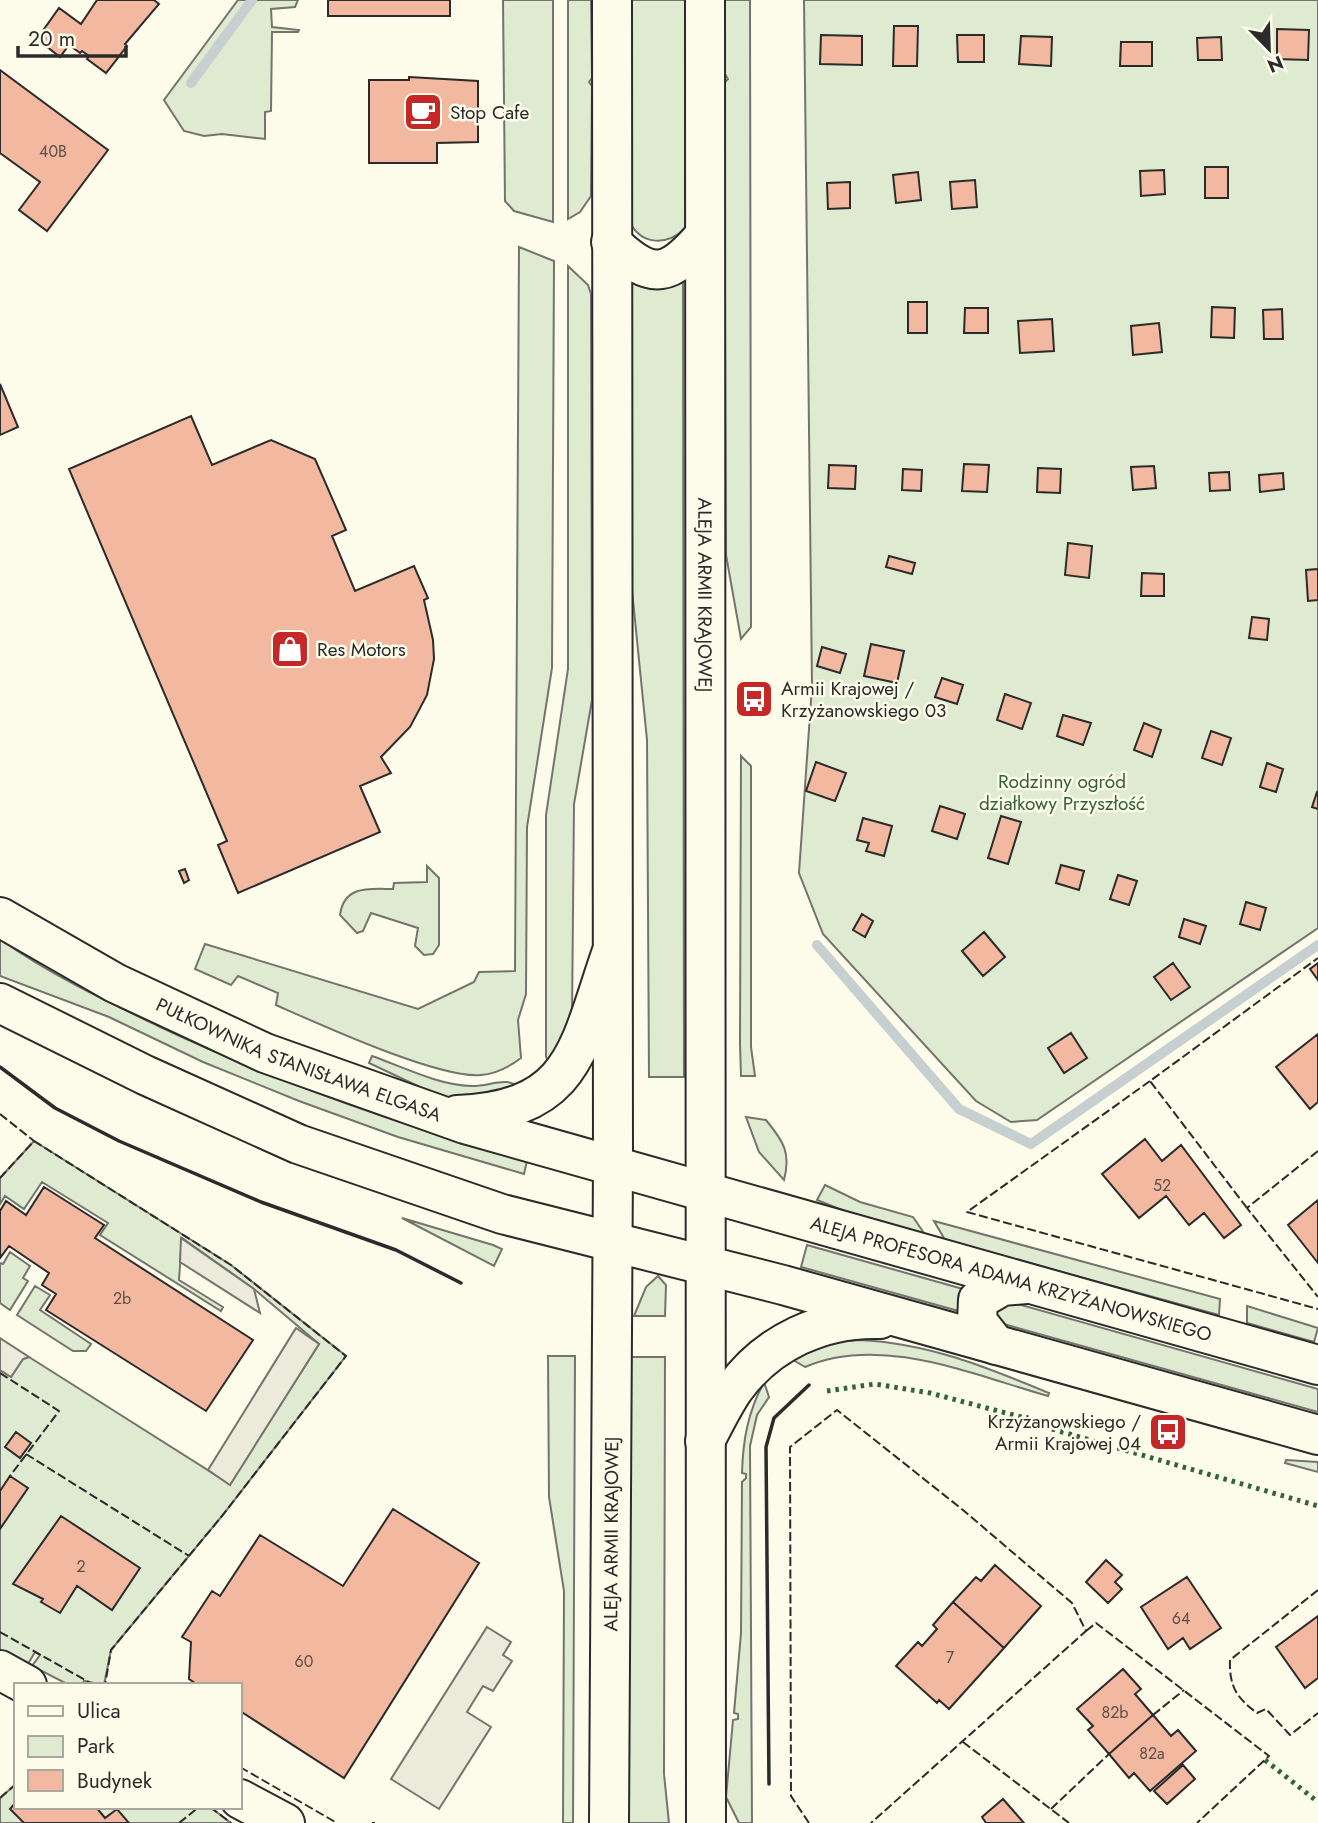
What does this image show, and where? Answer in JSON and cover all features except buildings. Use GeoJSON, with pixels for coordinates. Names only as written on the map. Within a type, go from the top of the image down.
{"type":"FeatureCollection","features":[{"type":"Feature","properties":{"kind":"main road","name":"ALEJA ARMII KRAJOWEJ"},"geometry":{"type":"LineString","coordinates":[[608,1823],[613,1166],[612,0]]}},
{"type":"Feature","properties":{"kind":"main road","name":"ALEJA ARMII KRAJOWEJ"},"geometry":{"type":"LineString","coordinates":[[705,0],[706,1823]]}},
{"type":"Feature","properties":{"kind":"main road"},"geometry":{"type":"LineString","coordinates":[[611,243],[640,265],[658,270],[683,260],[705,235]]}},
{"type":"Feature","properties":{"kind":"main road","name":"PUŁKOWNIKA STANISŁAWA ELGASA"},"geometry":{"type":"LineString","coordinates":[[0,917],[115,983],[265,1053],[441,1115],[613,1166]]}},
{"type":"Feature","properties":{"kind":"main road"},"geometry":{"type":"LineString","coordinates":[[441,1115],[487,1114],[510,1109],[534,1100],[551,1087],[569,1068],[612,952]]}},
{"type":"Feature","properties":{"kind":"main road"},"geometry":{"type":"LineString","coordinates":[[0,1003],[145,1075],[298,1144],[502,1214],[910,1320],[1318,1435]]}},
{"type":"Feature","properties":{"kind":"main road"},"geometry":{"type":"LineString","coordinates":[[613,1166],[705,1190]]}},
{"type":"Feature","properties":{"kind":"main road","name":"ALEJA PROFESORA ADAMA KRZYŻANOWSKIEGO"},"geometry":{"type":"LineString","coordinates":[[705,1190],[1318,1366]]}},
{"type":"Feature","properties":{"kind":"main road"},"geometry":{"type":"LineString","coordinates":[[996,1345],[977,1321],[978,1300],[1002,1286],[1026,1284]]}},
{"type":"Feature","properties":{"kind":"main road"},"geometry":{"type":"LineString","coordinates":[[705,1441],[733,1390],[765,1356],[782,1344],[811,1330],[853,1318],[910,1320]]}},
{"type":"Feature","properties":{"kind":"main road"},"geometry":{"type":"LineString","coordinates":[[0,1670],[23,1683]]}},
{"type":"Feature","properties":{"kind":"main road"},"geometry":{"type":"LineString","coordinates":[[242,1799],[285,1823]]}},
{"type":"Feature","properties":{"kind":"green space"},"geometry":{"type":"Polygon","coordinates":[[[238,0],[298,0],[295,7],[271,9],[272,27],[299,30],[272,32],[271,111],[265,112],[265,139],[222,134],[204,136],[184,131],[164,100],[238,0]]]}},
{"type":"Feature","properties":{"kind":"green space"},"geometry":{"type":"Polygon","coordinates":[[[503,0],[553,0],[553,222],[514,211],[505,201],[503,0]]]}},
{"type":"Feature","properties":{"kind":"green space"},"geometry":{"type":"Polygon","coordinates":[[[568,0],[591,0],[592,78],[589,82],[592,86],[591,196],[580,212],[568,219],[568,0]]]}},
{"type":"Feature","properties":{"kind":"green space"},"geometry":{"type":"Polygon","coordinates":[[[631,0],[685,0],[685,229],[671,238],[656,241],[642,236],[630,223],[631,0]]]}},
{"type":"Feature","properties":{"kind":"green space"},"geometry":{"type":"Polygon","coordinates":[[[724,0],[750,0],[751,627],[741,639],[726,555],[724,83],[728,79],[725,74],[724,0]]]}},
{"type":"Feature","properties":{"kind":"green space","name":"Rodzinny ogród działkowy Przyszłość"},"geometry":{"type":"Polygon","coordinates":[[[804,0],[1318,0],[1318,928],[1037,1120],[1011,1122],[976,1101],[823,934],[799,873],[812,686],[804,0]]]}},
{"type":"Feature","properties":{"kind":"green space"},"geometry":{"type":"Polygon","coordinates":[[[519,247],[554,261],[552,668],[527,827],[526,994],[518,1020],[521,1058],[492,1073],[462,1074],[409,1060],[320,1025],[276,1005],[278,993],[238,976],[231,985],[195,969],[205,944],[418,1009],[474,982],[479,972],[515,971],[519,247]]]}},
{"type":"Feature","properties":{"kind":"green space"},"geometry":{"type":"Polygon","coordinates":[[[568,266],[588,285],[591,294],[592,700],[574,804],[572,1018],[551,1065],[546,1057],[546,815],[568,669],[568,266]]]}},
{"type":"Feature","properties":{"kind":"green space"},"geometry":{"type":"Polygon","coordinates":[[[683,279],[684,1077],[649,1077],[647,740],[630,570],[630,282],[683,279]]]}},
{"type":"Feature","properties":{"kind":"green space"},"geometry":{"type":"Polygon","coordinates":[[[741,756],[751,766],[751,1047],[755,1076],[741,1076],[741,756]]]}},
{"type":"Feature","properties":{"kind":"green space"},"geometry":{"type":"Polygon","coordinates":[[[427,866],[439,878],[439,945],[433,954],[424,955],[415,946],[418,928],[371,913],[363,931],[357,933],[340,915],[347,898],[359,891],[393,889],[394,883],[427,882],[427,866]]]}},
{"type":"Feature","properties":{"kind":"green space"},"geometry":{"type":"Polygon","coordinates":[[[0,939],[77,986],[203,1046],[340,1101],[432,1133],[527,1161],[524,1174],[398,1137],[299,1101],[203,1062],[109,1017],[0,976],[0,939]]]}},
{"type":"Feature","properties":{"kind":"green space"},"geometry":{"type":"Polygon","coordinates":[[[372,1056],[421,1075],[459,1085],[478,1086],[505,1082],[517,1085],[522,1090],[467,1102],[439,1096],[369,1063],[372,1056]]]}},
{"type":"Feature","properties":{"kind":"green space"},"geometry":{"type":"Polygon","coordinates":[[[746,1117],[766,1120],[777,1135],[786,1155],[784,1180],[759,1152],[746,1117]]]}},
{"type":"Feature","properties":{"kind":"green space"},"geometry":{"type":"Polygon","coordinates":[[[34,1141],[231,1265],[346,1356],[222,1516],[111,1650],[104,1683],[65,1683],[32,1666],[40,1655],[35,1652],[28,1664],[0,1654],[0,1370],[11,1377],[23,1359],[29,1357],[230,1484],[319,1344],[254,1289],[182,1238],[179,1280],[223,1307],[221,1311],[100,1235],[108,1223],[42,1182],[24,1209],[5,1196],[0,1204],[0,1178],[34,1141]]]}},
{"type":"Feature","properties":{"kind":"green space"},"geometry":{"type":"Polygon","coordinates":[[[825,1185],[860,1202],[913,1217],[926,1236],[857,1216],[817,1200],[825,1185]]]}},
{"type":"Feature","properties":{"kind":"green space"},"geometry":{"type":"Polygon","coordinates":[[[402,1218],[493,1245],[502,1249],[494,1266],[402,1218]]]}},
{"type":"Feature","properties":{"kind":"green space"},"geometry":{"type":"Polygon","coordinates":[[[934,1221],[1220,1299],[1219,1315],[945,1240],[934,1221]]]}},
{"type":"Feature","properties":{"kind":"green space"},"geometry":{"type":"Polygon","coordinates":[[[807,1245],[970,1291],[962,1312],[801,1267],[807,1245]]]}},
{"type":"Feature","properties":{"kind":"green space"},"geometry":{"type":"Polygon","coordinates":[[[10,1252],[30,1266],[23,1278],[28,1281],[10,1310],[0,1303],[0,1263],[3,1264],[10,1252]]]}},
{"type":"Feature","properties":{"kind":"green space"},"geometry":{"type":"Polygon","coordinates":[[[658,1276],[666,1285],[665,1316],[634,1316],[646,1287],[658,1276]]]}},
{"type":"Feature","properties":{"kind":"green space"},"geometry":{"type":"Polygon","coordinates":[[[35,1286],[50,1295],[40,1310],[91,1344],[86,1351],[73,1351],[17,1315],[35,1286]]]}},
{"type":"Feature","properties":{"kind":"green space"},"geometry":{"type":"Polygon","coordinates":[[[1007,1301],[1318,1389],[1318,1412],[1000,1323],[995,1316],[997,1310],[1007,1301]]]}},
{"type":"Feature","properties":{"kind":"green space"},"geometry":{"type":"Polygon","coordinates":[[[1247,1306],[1318,1328],[1314,1342],[1247,1323],[1247,1306]]]}},
{"type":"Feature","properties":{"kind":"green space"},"geometry":{"type":"Polygon","coordinates":[[[859,1340],[933,1351],[1049,1393],[1048,1396],[958,1369],[896,1356],[834,1358],[805,1367],[790,1358],[836,1342],[859,1340]]]}},
{"type":"Feature","properties":{"kind":"green space"},"geometry":{"type":"Polygon","coordinates":[[[548,1356],[575,1356],[573,1823],[563,1823],[564,1591],[549,1497],[548,1356]]]}},
{"type":"Feature","properties":{"kind":"green space"},"geometry":{"type":"Polygon","coordinates":[[[630,1357],[665,1357],[664,1774],[669,1823],[627,1823],[630,1357]]]}},
{"type":"Feature","properties":{"kind":"green space"},"geometry":{"type":"Polygon","coordinates":[[[764,1382],[769,1397],[757,1415],[750,1446],[752,1823],[739,1823],[726,1797],[733,1720],[738,1719],[738,1714],[734,1713],[741,1633],[742,1482],[746,1478],[746,1474],[742,1473],[750,1415],[764,1382]]]}},
{"type":"Feature","properties":{"kind":"green space"},"geometry":{"type":"Polygon","coordinates":[[[1286,1460],[1318,1462],[1318,1472],[1285,1463],[1286,1460]]]}},
{"type":"Feature","properties":{"kind":"green space"},"geometry":{"type":"Polygon","coordinates":[[[14,1786],[14,1809],[213,1809],[231,1823],[0,1823],[0,1798],[14,1786]]]}},
{"type":"Feature","properties":{"kind":"shaded area"},"geometry":{"type":"Polygon","coordinates":[[[181,1238],[254,1289],[260,1313],[180,1262],[181,1238]]]}},
{"type":"Feature","properties":{"kind":"shaded area"},"geometry":{"type":"Polygon","coordinates":[[[296,1328],[319,1344],[230,1485],[208,1470],[296,1328]]]}},
{"type":"Feature","properties":{"kind":"shaded area"},"geometry":{"type":"Polygon","coordinates":[[[0,1338],[29,1357],[23,1359],[11,1377],[0,1370],[0,1338]]]}},
{"type":"Feature","properties":{"kind":"shaded area"},"geometry":{"type":"Polygon","coordinates":[[[487,1627],[511,1642],[503,1655],[512,1661],[493,1691],[483,1686],[467,1712],[491,1727],[439,1809],[391,1779],[487,1627]]]}},
{"type":"Feature","properties":{"kind":"waterway"},"geometry":{"type":"LineString","coordinates":[[191,83],[252,0]]}},
{"type":"Feature","properties":{"kind":"waterway"},"geometry":{"type":"LineString","coordinates":[[817,945],[959,1109],[1031,1144],[1318,945]]}},
{"type":"Feature","properties":{"kind":"hedge"},"geometry":{"type":"LineString","coordinates":[[827,1391],[875,1384],[930,1393],[1040,1422]]}},
{"type":"Feature","properties":{"kind":"hedge"},"geometry":{"type":"LineString","coordinates":[[1052,1429],[1318,1506]]}},
{"type":"Feature","properties":{"kind":"hedge"},"geometry":{"type":"LineString","coordinates":[[1265,1760],[1318,1802]]}},
{"type":"Feature","properties":{"kind":"fence"},"geometry":{"type":"LineString","coordinates":[[1247,1208],[1150,1081],[1318,958]]}},
{"type":"Feature","properties":{"kind":"fence"},"geometry":{"type":"LineString","coordinates":[[1150,1081],[967,1212],[1318,1309]]}},
{"type":"Feature","properties":{"kind":"fence"},"geometry":{"type":"LineString","coordinates":[[0,1114],[34,1141]]}},
{"type":"Feature","properties":{"kind":"fence"},"geometry":{"type":"LineString","coordinates":[[0,1178],[34,1141],[231,1265],[346,1356],[222,1516],[111,1650],[105,1683]]}},
{"type":"Feature","properties":{"kind":"fence"},"geometry":{"type":"LineString","coordinates":[[1318,1151],[1247,1208],[1318,1297]]}},
{"type":"Feature","properties":{"kind":"fence"},"geometry":{"type":"LineString","coordinates":[[0,1373],[59,1411],[10,1476]]}},
{"type":"Feature","properties":{"kind":"fence"},"geometry":{"type":"LineString","coordinates":[[809,1823],[791,1796],[790,1447],[837,1410],[963,1510],[1072,1603],[1086,1631],[871,1823]]}},
{"type":"Feature","properties":{"kind":"fence"},"geometry":{"type":"LineString","coordinates":[[26,1454],[189,1556]]}},
{"type":"Feature","properties":{"kind":"fence"},"geometry":{"type":"LineString","coordinates":[[1318,1590],[1230,1660],[1231,1678],[1239,1697],[1257,1713],[1266,1709],[1290,1735],[1318,1713]]}},
{"type":"Feature","properties":{"kind":"fence"},"geometry":{"type":"LineString","coordinates":[[1086,1631],[1096,1623],[1269,1756],[1197,1823]]}},
{"type":"Feature","properties":{"kind":"fence"},"geometry":{"type":"LineString","coordinates":[[0,1632],[90,1683]]}},
{"type":"Feature","properties":{"kind":"fence"},"geometry":{"type":"LineString","coordinates":[[1153,1715],[1184,1690]]}},
{"type":"Feature","properties":{"kind":"fence"},"geometry":{"type":"LineString","coordinates":[[963,1742],[1069,1823]]}},
{"type":"Feature","properties":{"kind":"fence"},"geometry":{"type":"LineString","coordinates":[[1051,1809],[1109,1754]]}},
{"type":"Feature","properties":{"kind":"fence"},"geometry":{"type":"LineString","coordinates":[[242,1768],[337,1823]]}},
{"type":"Feature","properties":{"kind":"fence"},"geometry":{"type":"LineString","coordinates":[[0,1798],[14,1786]]}},
{"type":"Feature","properties":{"kind":"fence"},"geometry":{"type":"LineString","coordinates":[[179,1823],[196,1809]]}},
{"type":"Feature","properties":{"kind":"fence"},"geometry":{"type":"LineString","coordinates":[[213,1809],[231,1823]]}},
{"type":"Feature","properties":{"kind":"wall"},"geometry":{"type":"LineString","coordinates":[[0,1067],[55,1108],[119,1141],[261,1202],[396,1250],[461,1283]]}},
{"type":"Feature","properties":{"kind":"wall"},"geometry":{"type":"LineString","coordinates":[[769,1784],[766,1447],[774,1418],[809,1385]]}},
{"type":"Feature","properties":{"kind":"place","name":"Stop Cafe"},"geometry":{"type":"Point","coordinates":[423,112]}},
{"type":"Feature","properties":{"kind":"place","name":"Res Motors"},"geometry":{"type":"Point","coordinates":[290,649]}},
{"type":"Feature","properties":{"kind":"place","name":"Armii Krajowej / Krzyżanowskiego 03"},"geometry":{"type":"Point","coordinates":[754,699]}},
{"type":"Feature","properties":{"kind":"place","name":"Krzyżanowskiego / Armii Krajowej 04"},"geometry":{"type":"Point","coordinates":[1168,1432]}}]}
